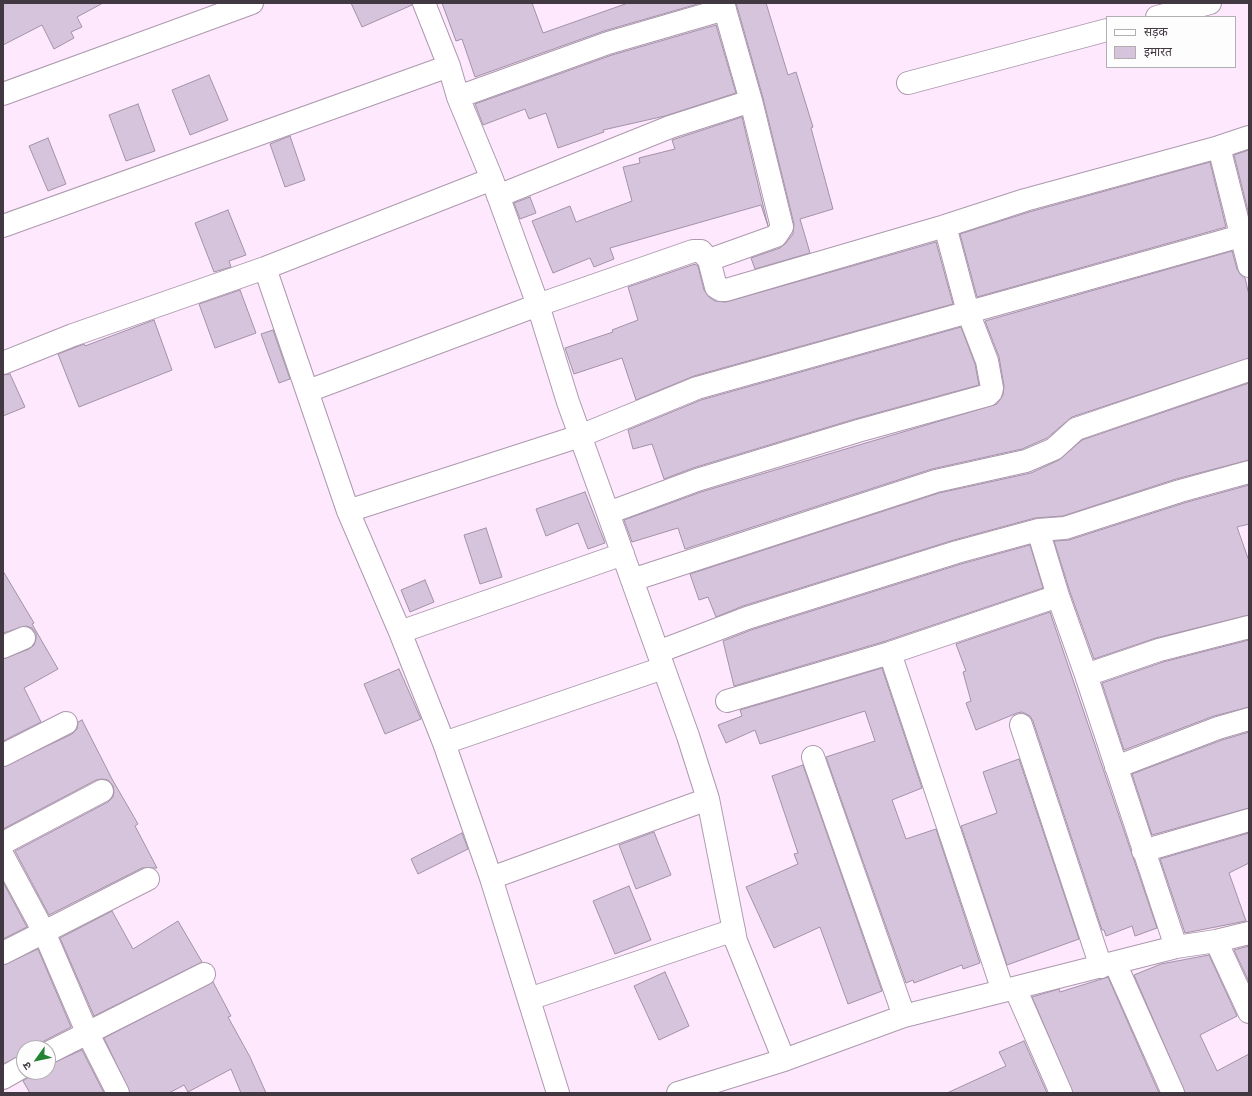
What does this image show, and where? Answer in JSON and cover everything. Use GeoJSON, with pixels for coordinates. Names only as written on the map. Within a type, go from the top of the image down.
{"type":"FeatureCollection","features":[{"type":"Feature","properties":{"kind":"street"},"geometry":{"type":"LineString","coordinates":[[3,94],[206,11],[252,3]]}},
{"type":"Feature","properties":{"kind":"street"},"geometry":{"type":"LineString","coordinates":[[424,3],[449,66],[458,97],[495,187],[538,305],[580,436],[661,660],[708,799],[736,941],[784,1060]]}},
{"type":"Feature","properties":{"kind":"street"},"geometry":{"type":"LineString","coordinates":[[1161,16],[1210,3]]}},
{"type":"Feature","properties":{"kind":"street"},"geometry":{"type":"LineString","coordinates":[[458,97],[608,43],[724,6],[751,101],[782,227],[776,236],[709,260]]}},
{"type":"Feature","properties":{"kind":"street"},"geometry":{"type":"LineString","coordinates":[[908,83],[1106,30]]}},
{"type":"Feature","properties":{"kind":"street"},"geometry":{"type":"LineString","coordinates":[[3,226],[449,66]]}},
{"type":"Feature","properties":{"kind":"street"},"geometry":{"type":"LineString","coordinates":[[3,363],[73,335],[495,187],[751,101]]}},
{"type":"Feature","properties":{"kind":"street"},"geometry":{"type":"LineString","coordinates":[[308,391],[538,305],[693,250],[701,251],[709,260],[716,287],[721,290],[726,290],[945,226],[1025,200],[1219,147],[1249,137]]}},
{"type":"Feature","properties":{"kind":"street"},"geometry":{"type":"LineString","coordinates":[[1219,147],[1249,266]]}},
{"type":"Feature","properties":{"kind":"street"},"geometry":{"type":"LineString","coordinates":[[608,513],[697,480],[858,431],[988,395],[992,388],[987,361],[968,312],[945,226]]}},
{"type":"Feature","properties":{"kind":"street"},"geometry":{"type":"LineString","coordinates":[[348,510],[580,436],[698,388],[1241,236]]}},
{"type":"Feature","properties":{"kind":"street"},"geometry":{"type":"LineString","coordinates":[[265,268],[348,510],[400,632],[444,743],[491,878],[558,1093]]}},
{"type":"Feature","properties":{"kind":"street"},"geometry":{"type":"LineString","coordinates":[[632,580],[936,481],[1026,461],[1054,449],[1076,429],[1249,370]]}},
{"type":"Feature","properties":{"kind":"street"},"geometry":{"type":"LineString","coordinates":[[444,743],[661,660],[747,618],[957,552],[1038,530],[1065,528],[1180,491],[1249,472]]}},
{"type":"Feature","properties":{"kind":"street"},"geometry":{"type":"LineString","coordinates":[[1038,530],[1058,596],[1086,675],[1176,947]]}},
{"type":"Feature","properties":{"kind":"street"},"geometry":{"type":"LineString","coordinates":[[400,632],[622,554]]}},
{"type":"Feature","properties":{"kind":"street"},"geometry":{"type":"LineString","coordinates":[[727,701],[890,653],[1058,596]]}},
{"type":"Feature","properties":{"kind":"street"},"geometry":{"type":"LineString","coordinates":[[1086,675],[1158,650],[1249,627]]}},
{"type":"Feature","properties":{"kind":"street"},"geometry":{"type":"LineString","coordinates":[[3,647],[24,638]]}},
{"type":"Feature","properties":{"kind":"street"},"geometry":{"type":"LineString","coordinates":[[890,653],[1009,989],[1061,1093]]}},
{"type":"Feature","properties":{"kind":"street"},"geometry":{"type":"LineString","coordinates":[[1116,767],[1218,728],[1249,719]]}},
{"type":"Feature","properties":{"kind":"street"},"geometry":{"type":"LineString","coordinates":[[3,755],[66,723]]}},
{"type":"Feature","properties":{"kind":"street"},"geometry":{"type":"LineString","coordinates":[[1021,725],[1108,965],[1173,1093]]}},
{"type":"Feature","properties":{"kind":"street"},"geometry":{"type":"LineString","coordinates":[[813,757],[904,1016]]}},
{"type":"Feature","properties":{"kind":"street"},"geometry":{"type":"LineString","coordinates":[[3,843],[102,791]]}},
{"type":"Feature","properties":{"kind":"street"},"geometry":{"type":"LineString","coordinates":[[491,878],[708,799]]}},
{"type":"Feature","properties":{"kind":"street"},"geometry":{"type":"LineString","coordinates":[[1143,851],[1249,820]]}},
{"type":"Feature","properties":{"kind":"street"},"geometry":{"type":"LineString","coordinates":[[3,856],[44,932],[87,1032],[118,1093]]}},
{"type":"Feature","properties":{"kind":"street"},"geometry":{"type":"LineString","coordinates":[[3,953],[148,879]]}},
{"type":"Feature","properties":{"kind":"street"},"geometry":{"type":"LineString","coordinates":[[529,999],[734,930]]}},
{"type":"Feature","properties":{"kind":"street"},"geometry":{"type":"LineString","coordinates":[[678,1093],[784,1060],[904,1016],[1176,947],[1216,941],[1249,933]]}},
{"type":"Feature","properties":{"kind":"street"},"geometry":{"type":"LineString","coordinates":[[1216,941],[1249,1012]]}},
{"type":"Feature","properties":{"kind":"street"},"geometry":{"type":"LineString","coordinates":[[56,1049],[204,974]]}},
{"type":"Feature","properties":{"kind":"street"},"geometry":{"type":"LineString","coordinates":[[3,1078],[16,1071]]}},
{"type":"Feature","properties":{"kind":"building"},"geometry":{"type":"Polygon","coordinates":[[[3,3],[103,3],[77,17],[82,27],[71,32],[74,38],[54,49],[42,25],[3,45],[3,3]]]}},
{"type":"Feature","properties":{"kind":"building"},"geometry":{"type":"Polygon","coordinates":[[[351,3],[412,3],[412,5],[362,27],[351,3]]]}},
{"type":"Feature","properties":{"kind":"building"},"geometry":{"type":"Polygon","coordinates":[[[442,3],[532,3],[543,33],[628,3],[701,3],[604,31],[475,77],[462,39],[456,41],[442,3]]]}},
{"type":"Feature","properties":{"kind":"building"},"geometry":{"type":"Polygon","coordinates":[[[736,3],[766,3],[788,75],[796,72],[813,127],[811,128],[833,209],[800,219],[810,253],[755,269],[751,258],[780,248],[793,234],[794,224],[763,98],[736,3]]]}},
{"type":"Feature","properties":{"kind":"building"},"geometry":{"type":"Polygon","coordinates":[[[716,25],[736,93],[665,116],[603,130],[604,132],[558,148],[546,113],[529,119],[525,109],[483,125],[475,104],[612,55],[716,25]]]}},
{"type":"Feature","properties":{"kind":"building"},"geometry":{"type":"Polygon","coordinates":[[[209,75],[228,120],[190,135],[172,90],[209,75]]]}},
{"type":"Feature","properties":{"kind":"building"},"geometry":{"type":"Polygon","coordinates":[[[138,104],[155,151],[126,161],[109,115],[138,104]]]}},
{"type":"Feature","properties":{"kind":"building"},"geometry":{"type":"Polygon","coordinates":[[[742,117],[768,226],[761,205],[610,248],[614,259],[594,267],[590,258],[553,273],[532,221],[570,206],[576,222],[632,201],[623,167],[640,163],[639,158],[675,149],[672,140],[742,117]]]}},
{"type":"Feature","properties":{"kind":"building"},"geometry":{"type":"Polygon","coordinates":[[[290,136],[305,180],[285,187],[270,144],[290,136]]]}},
{"type":"Feature","properties":{"kind":"building"},"geometry":{"type":"Polygon","coordinates":[[[48,138],[66,184],[48,191],[29,146],[48,138]]]}},
{"type":"Feature","properties":{"kind":"building"},"geometry":{"type":"Polygon","coordinates":[[[1249,150],[1249,215],[1234,155],[1249,150]]]}},
{"type":"Feature","properties":{"kind":"building"},"geometry":{"type":"Polygon","coordinates":[[[1210,162],[1226,227],[977,297],[960,234],[1029,212],[1210,162]]]}},
{"type":"Feature","properties":{"kind":"building"},"geometry":{"type":"Polygon","coordinates":[[[530,197],[536,213],[520,219],[514,203],[530,197]]]}},
{"type":"Feature","properties":{"kind":"building"},"geometry":{"type":"Polygon","coordinates":[[[228,210],[246,255],[229,261],[231,267],[214,272],[195,223],[228,210]]]}},
{"type":"Feature","properties":{"kind":"building"},"geometry":{"type":"Polygon","coordinates":[[[936,242],[953,304],[694,376],[636,400],[622,358],[574,374],[565,348],[613,332],[612,330],[638,320],[628,287],[695,264],[698,266],[704,290],[709,297],[715,301],[726,302],[936,242]]]}},
{"type":"Feature","properties":{"kind":"building"},"geometry":{"type":"Polygon","coordinates":[[[1232,251],[1237,269],[1245,278],[1249,295],[1249,358],[1072,417],[1047,438],[1022,449],[932,469],[685,549],[678,528],[632,542],[624,520],[701,492],[997,404],[1003,395],[1004,386],[999,357],[985,321],[1232,251]]]}},
{"type":"Feature","properties":{"kind":"building"},"geometry":{"type":"Polygon","coordinates":[[[240,290],[256,333],[215,348],[199,304],[240,290]]]}},
{"type":"Feature","properties":{"kind":"building"},"geometry":{"type":"Polygon","coordinates":[[[154,320],[172,370],[79,407],[58,354],[84,344],[85,346],[154,320]]]}},
{"type":"Feature","properties":{"kind":"building"},"geometry":{"type":"Polygon","coordinates":[[[961,327],[975,364],[979,385],[855,419],[693,468],[664,479],[652,444],[633,449],[628,430],[701,400],[961,327]]]}},
{"type":"Feature","properties":{"kind":"building"},"geometry":{"type":"Polygon","coordinates":[[[273,330],[290,379],[279,383],[261,334],[273,330]]]}},
{"type":"Feature","properties":{"kind":"building"},"geometry":{"type":"Polygon","coordinates":[[[10,374],[25,407],[3,416],[3,375],[10,374]]]}},
{"type":"Feature","properties":{"kind":"building"},"geometry":{"type":"Polygon","coordinates":[[[1249,383],[1249,460],[1176,479],[1063,516],[1035,518],[954,540],[743,606],[716,617],[708,597],[699,600],[690,574],[939,493],[1031,473],[1059,460],[1082,440],[1249,383]]]}},
{"type":"Feature","properties":{"kind":"building"},"geometry":{"type":"Polygon","coordinates":[[[1249,485],[1249,524],[1237,527],[1249,561],[1249,615],[1156,638],[1094,659],[1070,592],[1054,541],[1069,540],[1184,503],[1249,485]]]}},
{"type":"Feature","properties":{"kind":"building"},"geometry":{"type":"Polygon","coordinates":[[[585,492],[605,543],[588,549],[578,523],[546,536],[536,509],[585,492]]]}},
{"type":"Feature","properties":{"kind":"building"},"geometry":{"type":"Polygon","coordinates":[[[486,528],[502,577],[480,584],[464,535],[486,528]]]}},
{"type":"Feature","properties":{"kind":"building"},"geometry":{"type":"Polygon","coordinates":[[[1030,545],[1043,588],[886,641],[734,686],[723,641],[751,630],[961,564],[1030,545]]]}},
{"type":"Feature","properties":{"kind":"building"},"geometry":{"type":"Polygon","coordinates":[[[3,571],[34,623],[32,624],[58,669],[24,688],[41,722],[3,741],[3,659],[29,649],[34,645],[36,633],[32,628],[26,626],[3,633],[3,571]]]}},
{"type":"Feature","properties":{"kind":"building"},"geometry":{"type":"Polygon","coordinates":[[[425,580],[434,602],[410,612],[401,590],[425,580]]]}},
{"type":"Feature","properties":{"kind":"building"},"geometry":{"type":"Polygon","coordinates":[[[1050,612],[1157,928],[1135,936],[1132,926],[1106,936],[1104,930],[1102,930],[1033,721],[1030,716],[1022,712],[1017,713],[976,730],[966,703],[971,701],[963,672],[966,671],[956,644],[1050,612]]]}},
{"type":"Feature","properties":{"kind":"building"},"geometry":{"type":"Polygon","coordinates":[[[1249,640],[1249,707],[1214,716],[1124,750],[1102,683],[1163,662],[1249,640]]]}},
{"type":"Feature","properties":{"kind":"building"},"geometry":{"type":"Polygon","coordinates":[[[882,668],[922,788],[892,800],[906,839],[936,829],[980,963],[963,969],[962,965],[914,983],[913,980],[906,983],[826,757],[875,741],[865,711],[760,744],[755,730],[726,743],[718,725],[742,716],[740,710],[882,668]]]}},
{"type":"Feature","properties":{"kind":"building"},"geometry":{"type":"Polygon","coordinates":[[[399,669],[421,719],[385,734],[364,684],[399,669]]]}},
{"type":"Feature","properties":{"kind":"building"},"geometry":{"type":"Polygon","coordinates":[[[82,720],[112,779],[138,824],[135,826],[157,868],[142,868],[49,915],[15,851],[108,802],[113,797],[113,786],[108,780],[96,780],[3,829],[3,767],[72,734],[77,729],[78,722],[82,720]]]}},
{"type":"Feature","properties":{"kind":"building"},"geometry":{"type":"Polygon","coordinates":[[[1249,732],[1249,808],[1152,835],[1132,774],[1222,740],[1249,732]]]}},
{"type":"Feature","properties":{"kind":"building"},"geometry":{"type":"Polygon","coordinates":[[[1019,759],[1079,939],[1007,965],[961,826],[997,813],[983,772],[1019,759]]]}},
{"type":"Feature","properties":{"kind":"building"},"geometry":{"type":"Polygon","coordinates":[[[803,765],[882,991],[848,1004],[820,927],[774,948],[746,887],[798,864],[794,854],[798,853],[772,776],[803,765]]]}},
{"type":"Feature","properties":{"kind":"building"},"geometry":{"type":"Polygon","coordinates":[[[654,832],[671,875],[636,889],[619,845],[654,832]]]}},
{"type":"Feature","properties":{"kind":"building"},"geometry":{"type":"Polygon","coordinates":[[[462,833],[468,849],[418,874],[411,859],[462,833]]]}},
{"type":"Feature","properties":{"kind":"building"},"geometry":{"type":"Polygon","coordinates":[[[1249,833],[1249,863],[1229,873],[1246,921],[1185,933],[1160,859],[1249,833]]]}},
{"type":"Feature","properties":{"kind":"building"},"geometry":{"type":"Polygon","coordinates":[[[3,882],[27,927],[3,939],[3,882]]]}},
{"type":"Feature","properties":{"kind":"building"},"geometry":{"type":"Polygon","coordinates":[[[629,886],[651,940],[615,954],[593,901],[629,886]]]}},
{"type":"Feature","properties":{"kind":"building"},"geometry":{"type":"Polygon","coordinates":[[[112,911],[133,949],[178,921],[202,962],[94,1016],[60,938],[112,911]]]}},
{"type":"Feature","properties":{"kind":"building"},"geometry":{"type":"Polygon","coordinates":[[[1249,946],[1249,982],[1234,950],[1249,946]]]}},
{"type":"Feature","properties":{"kind":"building"},"geometry":{"type":"Polygon","coordinates":[[[38,949],[71,1027],[46,1040],[16,1040],[16,1058],[3,1064],[3,965],[38,949]]]}},
{"type":"Feature","properties":{"kind":"building"},"geometry":{"type":"Polygon","coordinates":[[[1209,955],[1237,1016],[1200,1035],[1217,1071],[1249,1054],[1249,1093],[1185,1093],[1134,975],[1161,964],[1209,955]]]}},
{"type":"Feature","properties":{"kind":"building"},"geometry":{"type":"Polygon","coordinates":[[[665,972],[689,1026],[659,1040],[634,986],[665,972]]]}},
{"type":"Feature","properties":{"kind":"building"},"geometry":{"type":"Polygon","coordinates":[[[1108,977],[1159,1093],[1073,1093],[1032,997],[1059,989],[1060,992],[1108,977]]]}},
{"type":"Feature","properties":{"kind":"building"},"geometry":{"type":"Polygon","coordinates":[[[213,982],[231,1016],[228,1017],[250,1057],[266,1093],[241,1093],[231,1069],[188,1092],[184,1085],[169,1093],[130,1093],[104,1038],[213,982]]]}},
{"type":"Feature","properties":{"kind":"building"},"geometry":{"type":"Polygon","coordinates":[[[1024,1041],[1047,1093],[947,1093],[1006,1066],[999,1052],[1024,1041]]]}},
{"type":"Feature","properties":{"kind":"building"},"geometry":{"type":"Polygon","coordinates":[[[82,1050],[104,1093],[30,1093],[23,1081],[56,1080],[56,1061],[82,1050]]]}}]}
